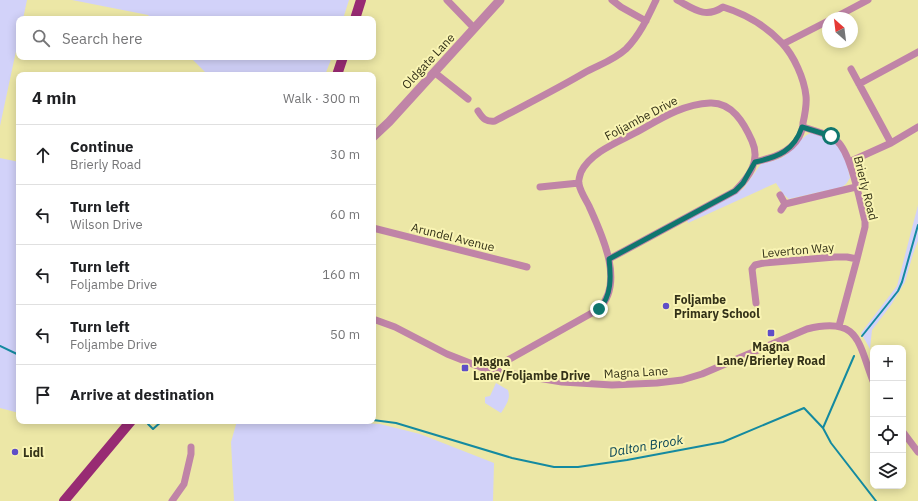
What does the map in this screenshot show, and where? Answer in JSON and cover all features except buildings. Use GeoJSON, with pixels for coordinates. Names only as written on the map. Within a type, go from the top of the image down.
{"type":"FeatureCollection","features":[{"type":"Feature","properties":{"kind":"main road"},"geometry":{"type":"LineString","coordinates":[[356,16],[361,0]]}},
{"type":"Feature","properties":{"kind":"main road"},"geometry":{"type":"LineString","coordinates":[[338,72],[342,60]]}},
{"type":"Feature","properties":{"kind":"main road"},"geometry":{"type":"LineString","coordinates":[[64,501],[128,424]]}},
{"type":"Feature","properties":{"kind":"street"},"geometry":{"type":"LineString","coordinates":[[447,0],[474,28]]}},
{"type":"Feature","properties":{"kind":"street","name":"Oldgate Lane"},"geometry":{"type":"LineString","coordinates":[[376,134],[389,122],[500,0]]}},
{"type":"Feature","properties":{"kind":"street"},"geometry":{"type":"LineString","coordinates":[[612,0],[621,7],[646,21]]}},
{"type":"Feature","properties":{"kind":"street"},"geometry":{"type":"LineString","coordinates":[[478,111],[484,120],[495,121],[586,72],[612,60],[632,42],[639,33],[656,0]]}},
{"type":"Feature","properties":{"kind":"street"},"geometry":{"type":"LineString","coordinates":[[609,259],[735,191],[743,183],[755,162],[773,158],[783,153],[792,146],[799,137],[802,127],[806,110],[806,96],[794,61],[783,44],[766,28],[744,14],[723,7],[717,11],[707,13],[700,12],[677,0]]}},
{"type":"Feature","properties":{"kind":"street"},"geometry":{"type":"LineString","coordinates":[[845,12],[868,0]]}},
{"type":"Feature","properties":{"kind":"street"},"geometry":{"type":"LineString","coordinates":[[783,44],[822,24]]}},
{"type":"Feature","properties":{"kind":"street"},"geometry":{"type":"LineString","coordinates":[[859,84],[918,52]]}},
{"type":"Feature","properties":{"kind":"street"},"geometry":{"type":"LineString","coordinates":[[851,69],[891,143]]}},
{"type":"Feature","properties":{"kind":"street"},"geometry":{"type":"LineString","coordinates":[[434,72],[468,99]]}},
{"type":"Feature","properties":{"kind":"street","name":"Foljambe Drive"},"geometry":{"type":"LineString","coordinates":[[579,183],[580,174],[584,167],[594,157],[608,147],[680,109],[702,103],[713,102],[724,106],[733,111],[739,117],[752,140],[756,152],[755,162]]}},
{"type":"Feature","properties":{"kind":"street","name":"Brierly Road"},"geometry":{"type":"LineString","coordinates":[[802,127],[831,136],[838,142],[849,162],[865,221],[865,227],[839,326]]}},
{"type":"Feature","properties":{"kind":"street"},"geometry":{"type":"LineString","coordinates":[[849,162],[891,143],[918,127]]}},
{"type":"Feature","properties":{"kind":"street"},"geometry":{"type":"LineString","coordinates":[[495,371],[499,365],[599,309],[605,303],[608,295],[610,284],[609,259],[599,229],[579,183],[540,187]]}},
{"type":"Feature","properties":{"kind":"street"},"geometry":{"type":"LineString","coordinates":[[780,196],[783,207],[856,187]]}},
{"type":"Feature","properties":{"kind":"street","name":"Arundel Avenue"},"geometry":{"type":"LineString","coordinates":[[376,229],[527,267]]}},
{"type":"Feature","properties":{"kind":"street","name":"Leverton Way"},"geometry":{"type":"LineString","coordinates":[[756,303],[752,269],[755,265],[835,257],[857,259]]}},
{"type":"Feature","properties":{"kind":"street","name":"Magna Lane"},"geometry":{"type":"LineString","coordinates":[[376,320],[395,327],[447,354],[480,367],[495,371],[562,382],[612,385],[657,383],[682,380],[702,374],[807,329],[822,325],[839,326]]}},
{"type":"Feature","properties":{"kind":"street"},"geometry":{"type":"LineString","coordinates":[[839,326],[856,338],[864,354],[870,372]]}},
{"type":"Feature","properties":{"kind":"street"},"geometry":{"type":"LineString","coordinates":[[906,436],[918,452]]}},
{"type":"Feature","properties":{"kind":"street"},"geometry":{"type":"LineString","coordinates":[[172,501],[184,484],[193,452]]}},
{"type":"Feature","properties":{"kind":"shaded area"},"geometry":{"type":"Polygon","coordinates":[[[0,0],[27,0],[24,16],[16,16],[16,51],[0,126],[0,0]]]}},
{"type":"Feature","properties":{"kind":"shaded area"},"geometry":{"type":"Polygon","coordinates":[[[72,0],[349,0],[344,16],[148,15],[72,0]]]}},
{"type":"Feature","properties":{"kind":"shaded area"},"geometry":{"type":"Polygon","coordinates":[[[193,60],[331,60],[326,72],[205,72],[193,60]]]}},
{"type":"Feature","properties":{"kind":"shaded area"},"geometry":{"type":"Polygon","coordinates":[[[811,133],[828,138],[834,142],[843,154],[850,178],[842,187],[789,199],[783,194],[776,183],[688,223],[687,220],[743,189],[761,164],[784,156],[790,152],[804,137],[811,133]]]}},
{"type":"Feature","properties":{"kind":"shaded area"},"geometry":{"type":"Polygon","coordinates":[[[0,158],[16,161],[16,412],[0,408],[0,158]]]}},
{"type":"Feature","properties":{"kind":"shaded area"},"geometry":{"type":"Polygon","coordinates":[[[918,205],[918,241],[905,282],[891,305],[872,330],[870,349],[861,333],[897,286],[918,205]]]}},
{"type":"Feature","properties":{"kind":"shaded area"},"geometry":{"type":"Polygon","coordinates":[[[496,383],[508,390],[509,393],[508,402],[501,413],[485,403],[485,397],[490,396],[496,383]]]}},
{"type":"Feature","properties":{"kind":"shaded area"},"geometry":{"type":"Polygon","coordinates":[[[236,424],[380,424],[420,434],[494,463],[493,501],[234,501],[231,442],[236,424]]]}},
{"type":"Feature","properties":{"kind":"waterway"},"geometry":{"type":"LineString","coordinates":[[862,336],[898,291],[902,282],[918,225]]}},
{"type":"Feature","properties":{"kind":"waterway","name":"Dalton Brook"},"geometry":{"type":"LineString","coordinates":[[0,346],[16,354]]}},
{"type":"Feature","properties":{"kind":"waterway"},"geometry":{"type":"LineString","coordinates":[[823,428],[854,356]]}},
{"type":"Feature","properties":{"kind":"waterway","name":"Dalton Brook"},"geometry":{"type":"LineString","coordinates":[[376,420],[396,423],[512,458],[554,467],[578,467],[627,460],[723,442],[804,408],[823,428],[831,443],[876,501]]}},
{"type":"Feature","properties":{"kind":"waterway","name":"Dalton Brook"},"geometry":{"type":"LineString","coordinates":[[148,424],[153,429],[159,424]]}},
{"type":"Feature","properties":{"kind":"place","name":"Foljambe Primary School"},"geometry":{"type":"Point","coordinates":[666,306]}},
{"type":"Feature","properties":{"kind":"place","name":"Magna Lane/Brierley Road"},"geometry":{"type":"Point","coordinates":[771,333]}},
{"type":"Feature","properties":{"kind":"place","name":"Magna Lane/Foljambe Drive"},"geometry":{"type":"Point","coordinates":[465,368]}},
{"type":"Feature","properties":{"kind":"place","name":"Lidl"},"geometry":{"type":"Point","coordinates":[15,452]}},
{"type":"Feature","properties":{"kind":"route"},"geometry":{"type":"LineString","coordinates":[[599,309],[605,303],[608,295],[610,284],[609,259],[735,191],[750,173],[755,162],[773,158],[783,153],[792,146],[799,137],[802,127],[831,136]]}}]}
